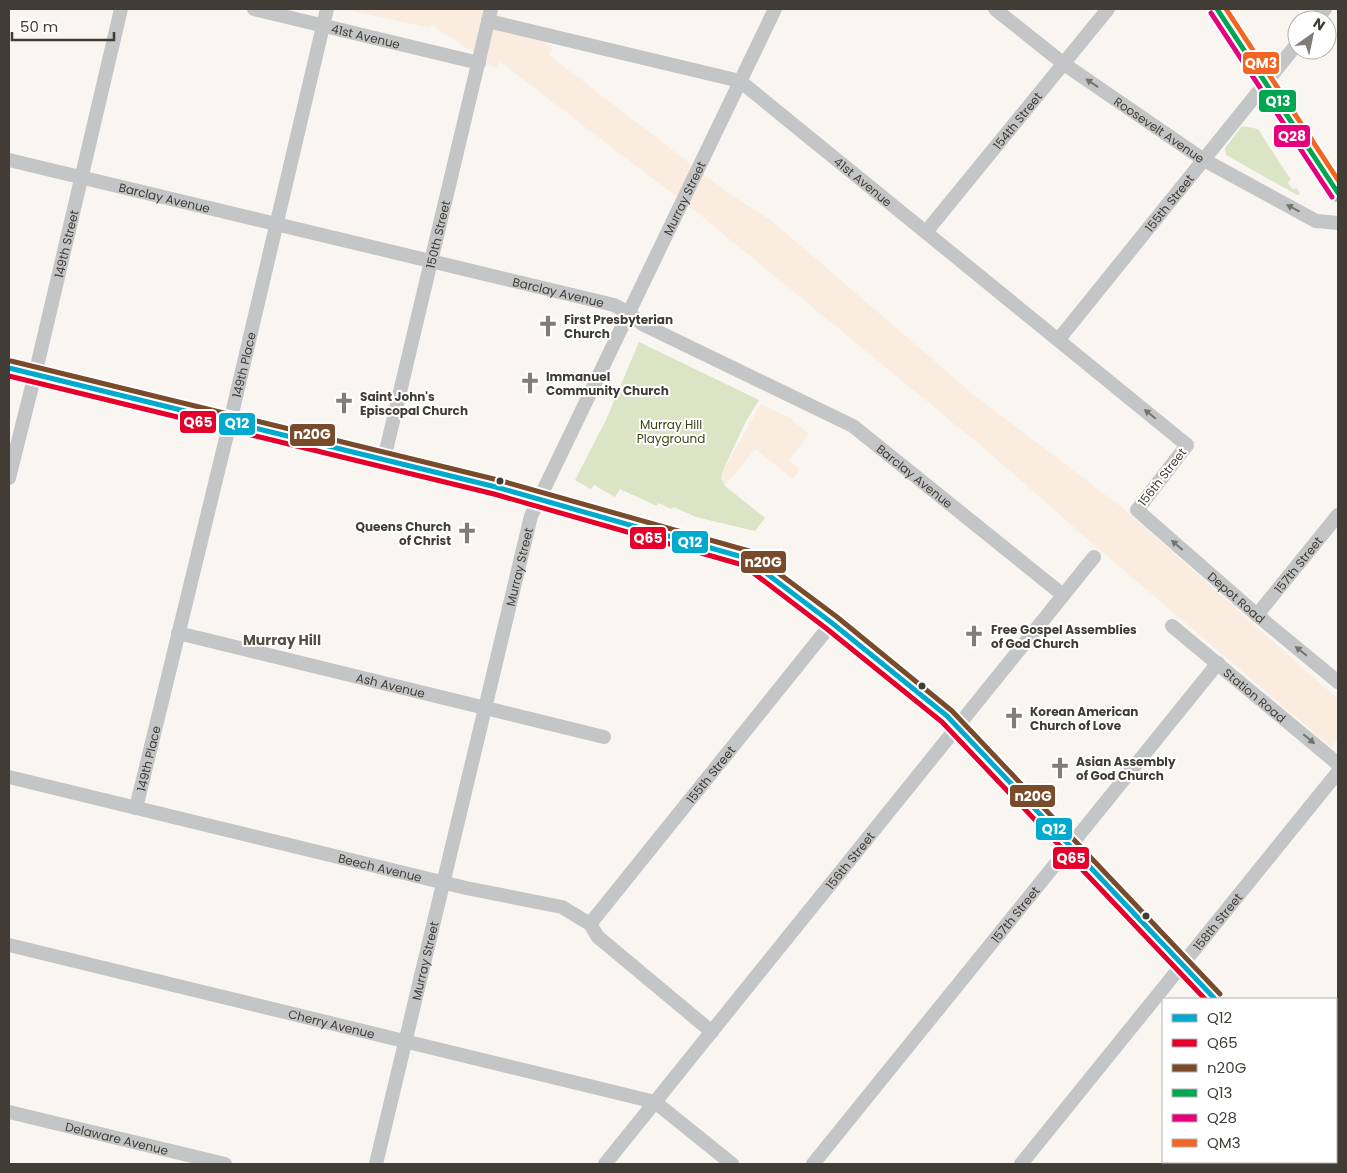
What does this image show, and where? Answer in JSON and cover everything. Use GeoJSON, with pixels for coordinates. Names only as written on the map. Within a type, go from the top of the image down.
{"type":"FeatureCollection","features":[{"type":"Feature","properties":{"kind":"main road"},"geometry":{"type":"LineString","coordinates":[[1217,9],[1338,192]]}},
{"type":"Feature","properties":{"kind":"street","name":"149th Street"},"geometry":{"type":"LineString","coordinates":[[9,478],[121,9]]}},
{"type":"Feature","properties":{"kind":"street","name":"41st Avenue"},"geometry":{"type":"LineString","coordinates":[[254,9],[478,63]]}},
{"type":"Feature","properties":{"kind":"street","name":"149th Place"},"geometry":{"type":"LineString","coordinates":[[136,808],[230,422],[327,9]]}},
{"type":"Feature","properties":{"kind":"street","name":"Murray Street"},"geometry":{"type":"LineString","coordinates":[[376,1164],[531,516],[774,9]]}},
{"type":"Feature","properties":{"kind":"street","name":"Roosevelt Avenue"},"geometry":{"type":"LineString","coordinates":[[995,9],[1064,64],[1204,160],[1316,221],[1338,223]]}},
{"type":"Feature","properties":{"kind":"street","name":"154th Street"},"geometry":{"type":"LineString","coordinates":[[926,232],[1108,9]]}},
{"type":"Feature","properties":{"kind":"street","name":"41st Avenue"},"geometry":{"type":"LineString","coordinates":[[490,15],[536,32],[740,81],[1187,444]]}},
{"type":"Feature","properties":{"kind":"street","name":"150th Street"},"geometry":{"type":"LineString","coordinates":[[384,459],[490,15]]}},
{"type":"Feature","properties":{"kind":"street","name":"155th Street"},"geometry":{"type":"LineString","coordinates":[[1059,339],[1287,57]]}},
{"type":"Feature","properties":{"kind":"street","name":"Barclay Avenue"},"geometry":{"type":"LineString","coordinates":[[9,160],[614,306],[629,313],[642,324],[853,426],[1064,595]]}},
{"type":"Feature","properties":{"kind":"street"},"geometry":{"type":"LineString","coordinates":[[9,368],[384,459],[539,499],[746,558],[832,623],[957,726],[1214,998]]}},
{"type":"Feature","properties":{"kind":"street","name":"156th Street"},"geometry":{"type":"LineString","coordinates":[[1137,510],[1187,444]]}},
{"type":"Feature","properties":{"kind":"street","name":"Depot Road"},"geometry":{"type":"LineString","coordinates":[[1137,510],[1257,615],[1338,682]]}},
{"type":"Feature","properties":{"kind":"street","name":"157th Street"},"geometry":{"type":"LineString","coordinates":[[1257,615],[1338,515]]}},
{"type":"Feature","properties":{"kind":"street","name":"156th Street"},"geometry":{"type":"LineString","coordinates":[[605,1164],[1094,557]]}},
{"type":"Feature","properties":{"kind":"street","name":"155th Street"},"geometry":{"type":"LineString","coordinates":[[590,924],[832,623]]}},
{"type":"Feature","properties":{"kind":"street","name":"Station Road"},"geometry":{"type":"LineString","coordinates":[[1172,626],[1338,764]]}},
{"type":"Feature","properties":{"kind":"street","name":"Ash Avenue"},"geometry":{"type":"LineString","coordinates":[[178,633],[604,737]]}},
{"type":"Feature","properties":{"kind":"street","name":"157th Street"},"geometry":{"type":"LineString","coordinates":[[813,1164],[1218,663]]}},
{"type":"Feature","properties":{"kind":"street","name":"158th Street"},"geometry":{"type":"LineString","coordinates":[[1021,1164],[1338,772]]}},
{"type":"Feature","properties":{"kind":"street","name":"Beech Avenue"},"geometry":{"type":"LineString","coordinates":[[9,777],[466,888],[562,907],[590,924],[598,937],[712,1032]]}},
{"type":"Feature","properties":{"kind":"street","name":"Cherry Avenue"},"geometry":{"type":"LineString","coordinates":[[9,945],[655,1102]]}},
{"type":"Feature","properties":{"kind":"street"},"geometry":{"type":"LineString","coordinates":[[655,1102],[732,1164]]}},
{"type":"Feature","properties":{"kind":"street","name":"Delaware Avenue"},"geometry":{"type":"LineString","coordinates":[[9,1112],[225,1164]]}},
{"type":"Feature","properties":{"kind":"shaded area"},"geometry":{"type":"Polygon","coordinates":[[[344,9],[493,9],[553,48],[549,55],[727,192],[772,221],[974,395],[1124,509],[1338,699],[1338,739],[1331,747],[1093,544],[985,449],[699,214],[500,62],[496,68],[432,25],[429,28],[344,9]]]}},
{"type":"Feature","properties":{"kind":"shaded area"},"geometry":{"type":"Polygon","coordinates":[[[761,404],[793,419],[809,434],[789,460],[800,469],[793,479],[755,449],[725,486],[721,478],[723,470],[761,404]]]}},
{"type":"Feature","properties":{"kind":"green space"},"geometry":{"type":"Polygon","coordinates":[[[1242,126],[1258,129],[1291,180],[1288,182],[1289,185],[1293,189],[1297,188],[1300,194],[1297,195],[1226,155],[1225,148],[1242,126]]]}},
{"type":"Feature","properties":{"kind":"green space","name":"Murray Hill Playground"},"geometry":{"type":"Polygon","coordinates":[[[639,342],[759,400],[746,421],[721,478],[725,486],[765,518],[755,531],[696,517],[674,507],[671,509],[658,503],[657,506],[620,489],[615,497],[594,485],[591,489],[575,480],[606,420],[639,342]]]}},
{"type":"Feature","properties":{"kind":"transit line","name":"Q13"},"geometry":{"type":"LineString","coordinates":[[1217,9],[1338,193]]}},
{"type":"Feature","properties":{"kind":"transit line","name":"QM3"},"geometry":{"type":"LineString","coordinates":[[1226,9],[1338,180]]}},
{"type":"Feature","properties":{"kind":"transit line","name":"Q28"},"geometry":{"type":"LineString","coordinates":[[1211,13],[1332,197]]}},
{"type":"Feature","properties":{"kind":"transit line","name":"n20G"},"geometry":{"type":"LineString","coordinates":[[11,361],[498,480],[749,551],[837,617],[952,711],[1220,994]]}},
{"type":"Feature","properties":{"kind":"transit line","name":"Q12"},"geometry":{"type":"LineString","coordinates":[[9,368],[496,487],[746,558],[832,623],[947,716],[1214,998]]}},
{"type":"Feature","properties":{"kind":"transit line","name":"Q65"},"geometry":{"type":"LineString","coordinates":[[9,376],[494,494],[743,565],[827,629],[942,722],[1204,998]]}},
{"type":"Feature","properties":{"kind":"place","name":"First Presbyterian Church"},"geometry":{"type":"Point","coordinates":[548,326]}},
{"type":"Feature","properties":{"kind":"place","name":"Immanuel Community Church"},"geometry":{"type":"Point","coordinates":[530,383]}},
{"type":"Feature","properties":{"kind":"place","name":"Saint John's Episcopal Church"},"geometry":{"type":"Point","coordinates":[344,403]}},
{"type":"Feature","properties":{"kind":"place","name":"Queens Church of Christ"},"geometry":{"type":"Point","coordinates":[467,533]}},
{"type":"Feature","properties":{"kind":"place","name":"Free Gospel Assemblies of God Church"},"geometry":{"type":"Point","coordinates":[974,636]}},
{"type":"Feature","properties":{"kind":"place","name":"Korean American Church of Love"},"geometry":{"type":"Point","coordinates":[1014,718]}},
{"type":"Feature","properties":{"kind":"place","name":"Asian Assembly of God Church"},"geometry":{"type":"Point","coordinates":[1060,768]}},
{"type":"Feature","properties":{"kind":"district","name":"Murray Hill"},"geometry":{"type":"Point","coordinates":[282,640]}}]}
